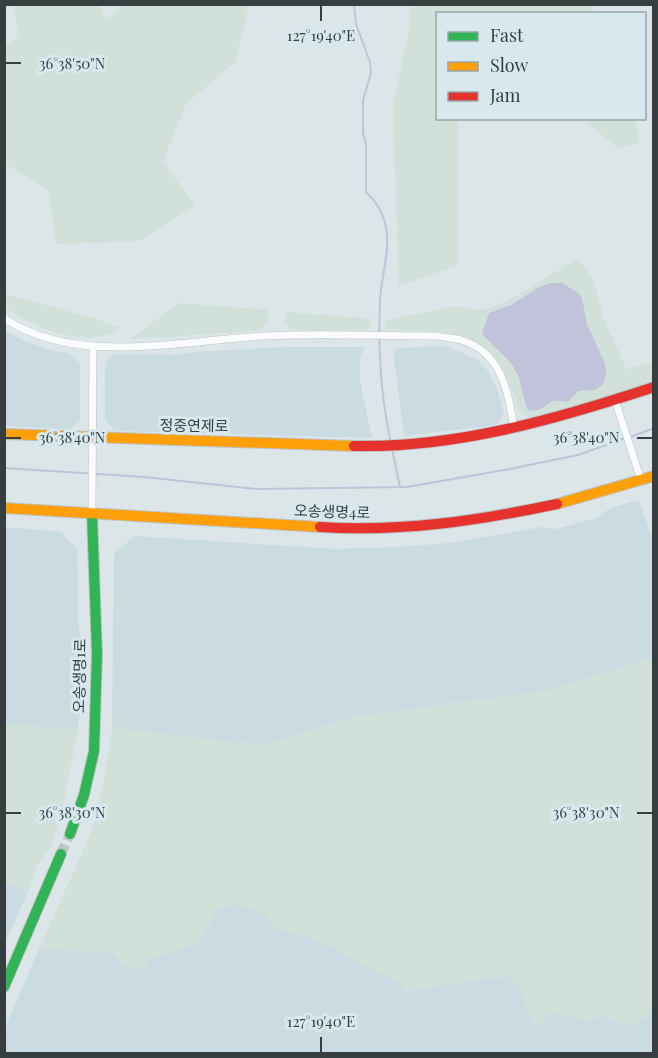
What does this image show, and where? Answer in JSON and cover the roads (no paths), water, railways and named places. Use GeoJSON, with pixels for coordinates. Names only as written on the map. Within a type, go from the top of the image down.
{"type":"FeatureCollection","features":[{"type":"Feature","properties":{"kind":"street"},"geometry":{"type":"LineString","coordinates":[[4,318],[38,335],[61,343],[93,346],[178,344],[266,336],[438,336],[462,340],[492,360],[502,375],[508,393],[514,428],[616,403],[654,387]]}},
{"type":"Feature","properties":{"kind":"street"},"geometry":{"type":"LineString","coordinates":[[92,514],[93,346]]}},
{"type":"Feature","properties":{"kind":"street"},"geometry":{"type":"LineString","coordinates":[[616,403],[639,476]]}},
{"type":"Feature","properties":{"kind":"street","name":"정중연제로"},"geometry":{"type":"LineString","coordinates":[[4,434],[93,442],[382,445],[479,436],[514,428]]}},
{"type":"Feature","properties":{"kind":"street","name":"오송생명4로"},"geometry":{"type":"LineString","coordinates":[[4,508],[349,530],[484,519],[569,501],[639,476],[654,476]]}},
{"type":"Feature","properties":{"kind":"street","name":"오송생명1로"},"geometry":{"type":"LineString","coordinates":[[70,834],[84,795],[94,751],[97,654],[92,514]]}},
{"type":"Feature","properties":{"kind":"street"},"geometry":{"type":"LineString","coordinates":[[4,987],[61,854]]}},
{"type":"Feature","properties":{"kind":"water"},"geometry":{"type":"Polygon","coordinates":[[[551,283],[562,283],[582,298],[587,324],[605,363],[606,376],[603,384],[595,390],[579,391],[568,402],[554,401],[533,411],[527,408],[514,369],[482,334],[489,313],[513,304],[537,288],[551,283]]]}},
{"type":"Feature","properties":{"kind":"waterway"},"geometry":{"type":"LineString","coordinates":[[354,4],[356,24],[370,62],[371,73],[363,100],[366,192],[380,210],[387,232],[379,336],[383,390],[391,443]]}},
{"type":"Feature","properties":{"kind":"waterway"},"geometry":{"type":"LineString","coordinates":[[630,437],[654,428]]}},
{"type":"Feature","properties":{"kind":"waterway"},"geometry":{"type":"LineString","coordinates":[[4,468],[144,477],[257,489],[407,487],[578,455],[625,438]]}},
{"type":"Feature","properties":{"kind":"waterway"},"geometry":{"type":"LineString","coordinates":[[392,449],[400,487]]}},
{"type":"Feature","properties":{"kind":"tunnel"},"geometry":{"type":"LineString","coordinates":[[61,854],[70,834]]}}]}
